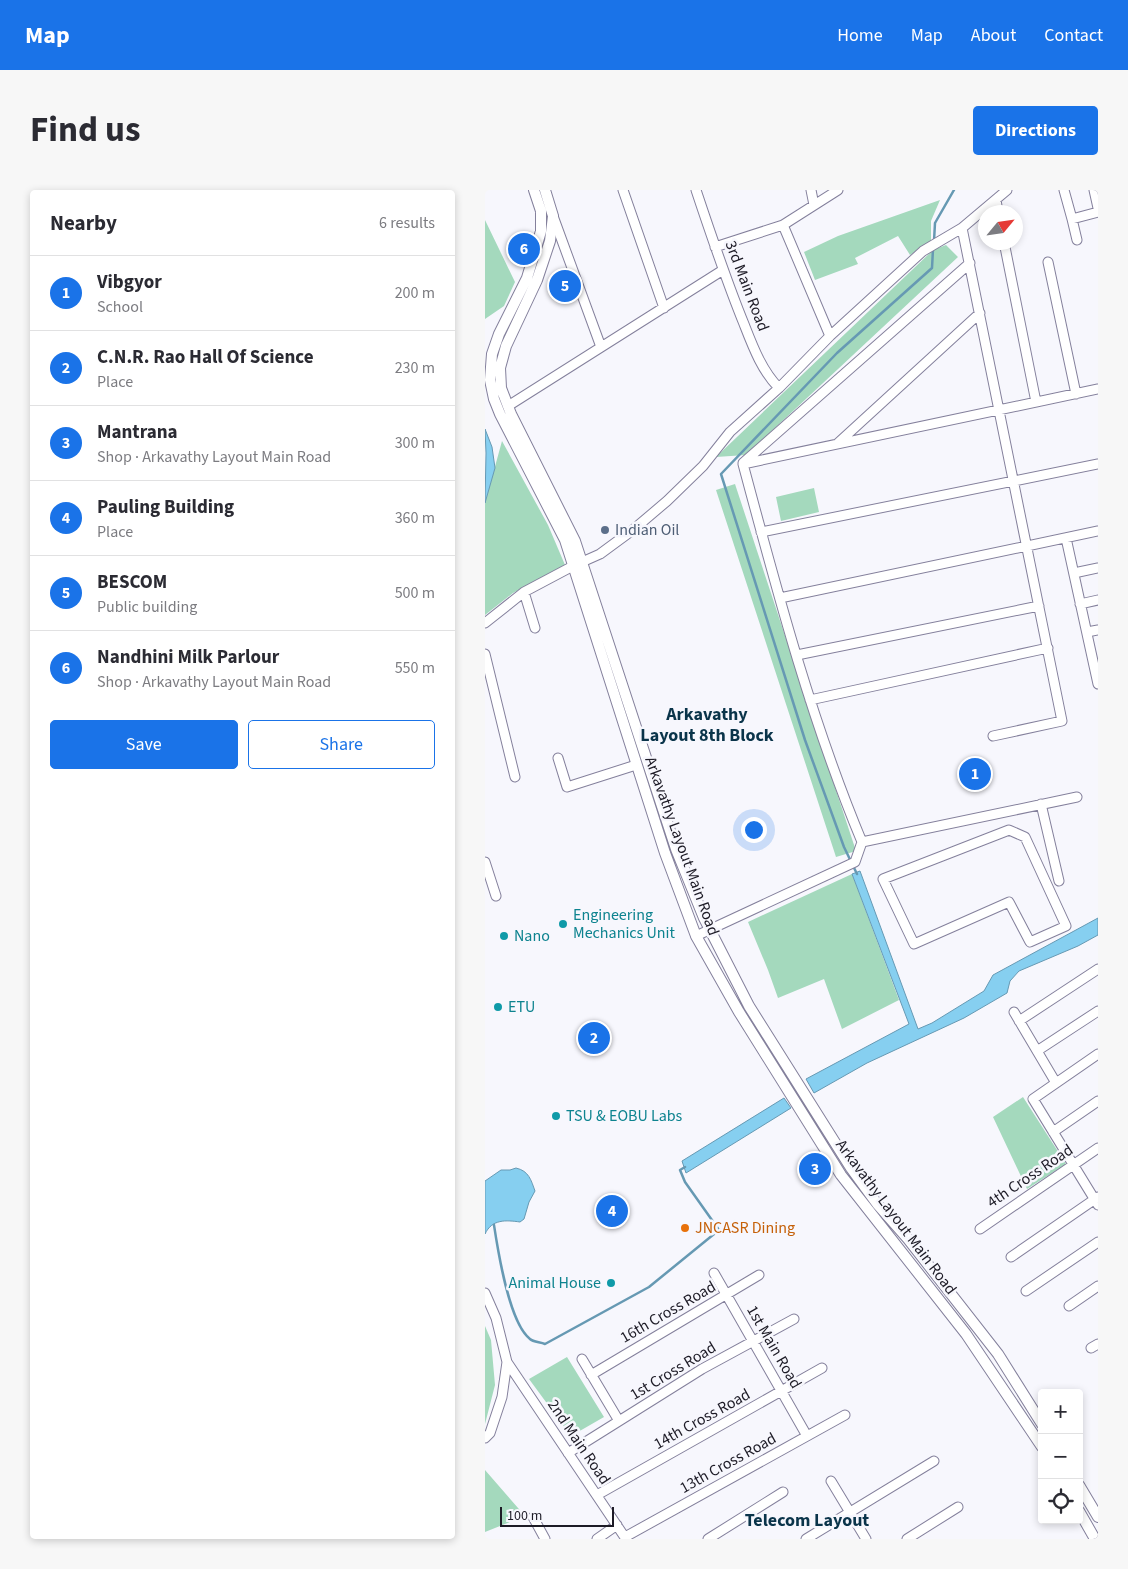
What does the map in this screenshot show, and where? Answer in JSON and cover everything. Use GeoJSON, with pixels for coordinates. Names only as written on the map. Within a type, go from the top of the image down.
{"type":"FeatureCollection","features":[{"type":"Feature","properties":{"kind":"main road","name":"Arkavathy Layout Main Road"},"geometry":{"type":"LineString","coordinates":[[534,190],[541,211],[541,231],[527,278],[494,346],[490,380],[494,399],[499,414],[563,534],[577,565],[676,849],[703,918],[749,1006],[851,1168],[877,1205],[908,1239],[998,1354],[1038,1418]]}},
{"type":"Feature","properties":{"kind":"main road","name":"Arkavathy Layout Main Road"},"geometry":{"type":"LineString","coordinates":[[545,190],[553,222],[550,241],[537,280],[508,340],[502,357],[501,388],[508,406],[571,531],[577,565],[636,765],[665,853],[696,936],[739,1012],[841,1175],[966,1334],[1038,1441]]}},
{"type":"Feature","properties":{"kind":"main road"},"geometry":{"type":"LineString","coordinates":[[966,1334],[976,1326]]}},
{"type":"Feature","properties":{"kind":"main road"},"geometry":{"type":"LineString","coordinates":[[1083,1492],[1098,1517]]}},
{"type":"Feature","properties":{"kind":"main road"},"geometry":{"type":"LineString","coordinates":[[1083,1518],[1094,1539]]}},
{"type":"Feature","properties":{"kind":"street"},"geometry":{"type":"LineString","coordinates":[[623,190],[664,308]]}},
{"type":"Feature","properties":{"kind":"street","name":"3rd Main Road"},"geometry":{"type":"LineString","coordinates":[[696,190],[723,270],[762,365],[769,377],[779,388]]}},
{"type":"Feature","properties":{"kind":"street"},"geometry":{"type":"LineString","coordinates":[[811,190],[814,205]]}},
{"type":"Feature","properties":{"kind":"street"},"geometry":{"type":"LineString","coordinates":[[715,247],[783,224],[838,190]]}},
{"type":"Feature","properties":{"kind":"street"},"geometry":{"type":"LineString","coordinates":[[485,623],[524,592],[600,554],[634,529],[667,501],[703,466],[730,432],[779,388],[830,336],[923,251],[962,228],[1007,190]]}},
{"type":"Feature","properties":{"kind":"street"},"geometry":{"type":"LineString","coordinates":[[1064,190],[1077,240]]}},
{"type":"Feature","properties":{"kind":"street"},"geometry":{"type":"LineString","coordinates":[[1072,219],[1098,210],[1094,190]]}},
{"type":"Feature","properties":{"kind":"street"},"geometry":{"type":"LineString","coordinates":[[996,200],[997,205]]}},
{"type":"Feature","properties":{"kind":"street"},"geometry":{"type":"LineString","coordinates":[[552,214],[601,347]]}},
{"type":"Feature","properties":{"kind":"street"},"geometry":{"type":"LineString","coordinates":[[783,224],[830,336]]}},
{"type":"Feature","properties":{"kind":"street"},"geometry":{"type":"LineString","coordinates":[[962,228],[1063,721],[993,736]]}},
{"type":"Feature","properties":{"kind":"street"},"geometry":{"type":"LineString","coordinates":[[1006,250],[1036,402]]}},
{"type":"Feature","properties":{"kind":"street"},"geometry":{"type":"LineString","coordinates":[[1048,262],[1076,394]]}},
{"type":"Feature","properties":{"kind":"street"},"geometry":{"type":"LineString","coordinates":[[743,464],[969,263]]}},
{"type":"Feature","properties":{"kind":"street"},"geometry":{"type":"LineString","coordinates":[[508,406],[723,270]]}},
{"type":"Feature","properties":{"kind":"street"},"geometry":{"type":"LineString","coordinates":[[838,444],[980,314]]}},
{"type":"Feature","properties":{"kind":"street"},"geometry":{"type":"LineString","coordinates":[[743,464],[1098,389]]}},
{"type":"Feature","properties":{"kind":"street"},"geometry":{"type":"LineString","coordinates":[[696,936],[855,862],[862,842],[833,769],[810,700],[743,464]]}},
{"type":"Feature","properties":{"kind":"street"},"geometry":{"type":"LineString","coordinates":[[761,532],[1098,464]]}},
{"type":"Feature","properties":{"kind":"street"},"geometry":{"type":"LineString","coordinates":[[780,598],[1098,531]]}},
{"type":"Feature","properties":{"kind":"street"},"geometry":{"type":"LineString","coordinates":[[1066,538],[1098,684]]}},
{"type":"Feature","properties":{"kind":"street"},"geometry":{"type":"LineString","coordinates":[[1074,572],[1098,568]]}},
{"type":"Feature","properties":{"kind":"street"},"geometry":{"type":"LineString","coordinates":[[524,592],[535,628]]}},
{"type":"Feature","properties":{"kind":"street"},"geometry":{"type":"LineString","coordinates":[[1081,604],[1098,600]]}},
{"type":"Feature","properties":{"kind":"street"},"geometry":{"type":"LineString","coordinates":[[797,655],[1039,606]]}},
{"type":"Feature","properties":{"kind":"street"},"geometry":{"type":"LineString","coordinates":[[1087,632],[1098,630]]}},
{"type":"Feature","properties":{"kind":"street"},"geometry":{"type":"LineString","coordinates":[[810,700],[1047,648]]}},
{"type":"Feature","properties":{"kind":"street"},"geometry":{"type":"LineString","coordinates":[[485,654],[515,777]]}},
{"type":"Feature","properties":{"kind":"street"},"geometry":{"type":"LineString","coordinates":[[558,758],[567,787],[636,765]]}},
{"type":"Feature","properties":{"kind":"street"},"geometry":{"type":"LineString","coordinates":[[862,842],[1077,797]]}},
{"type":"Feature","properties":{"kind":"street"},"geometry":{"type":"LineString","coordinates":[[1041,804],[1059,881]]}},
{"type":"Feature","properties":{"kind":"street"},"geometry":{"type":"LineString","coordinates":[[1004,812],[1009,830]]}},
{"type":"Feature","properties":{"kind":"street"},"geometry":{"type":"LineString","coordinates":[[1009,830],[1025,837],[1066,926],[1030,942],[1009,902],[914,944],[883,879],[1009,830]]}},
{"type":"Feature","properties":{"kind":"street"},"geometry":{"type":"LineString","coordinates":[[485,862],[496,896]]}},
{"type":"Feature","properties":{"kind":"street"},"geometry":{"type":"LineString","coordinates":[[1019,1021],[1098,969]]}},
{"type":"Feature","properties":{"kind":"street"},"geometry":{"type":"LineString","coordinates":[[1037,1051],[1098,1011]]}},
{"type":"Feature","properties":{"kind":"street"},"geometry":{"type":"LineString","coordinates":[[1014,1012],[1056,1083]]}},
{"type":"Feature","properties":{"kind":"street"},"geometry":{"type":"LineString","coordinates":[[1011,1256],[1097,1200],[1033,1099],[1098,1054]]}},
{"type":"Feature","properties":{"kind":"street"},"geometry":{"type":"LineString","coordinates":[[1053,1132],[1098,1101]]}},
{"type":"Feature","properties":{"kind":"street","name":"4th Cross Road"},"geometry":{"type":"LineString","coordinates":[[980,1229],[1098,1148]]}},
{"type":"Feature","properties":{"kind":"street"},"geometry":{"type":"LineString","coordinates":[[1026,1291],[1098,1242]]}},
{"type":"Feature","properties":{"kind":"street","name":"1st Main Road"},"geometry":{"type":"LineString","coordinates":[[714,1273],[807,1436]]}},
{"type":"Feature","properties":{"kind":"street","name":"16th Cross Road"},"geometry":{"type":"LineString","coordinates":[[591,1375],[759,1275]]}},
{"type":"Feature","properties":{"kind":"street"},"geometry":{"type":"LineString","coordinates":[[1069,1306],[1098,1286]]}},
{"type":"Feature","properties":{"kind":"street"},"geometry":{"type":"LineString","coordinates":[[485,1293],[496,1318],[507,1362],[502,1397],[489,1433],[485,1438]]}},
{"type":"Feature","properties":{"kind":"street","name":"1st Cross Road"},"geometry":{"type":"LineString","coordinates":[[568,1453],[702,1369],[795,1319]]}},
{"type":"Feature","properties":{"kind":"street"},"geometry":{"type":"LineString","coordinates":[[582,1359],[619,1421]]}},
{"type":"Feature","properties":{"kind":"street","name":"2nd Main Road"},"geometry":{"type":"LineString","coordinates":[[507,1362],[625,1538]]}},
{"type":"Feature","properties":{"kind":"street","name":"14th Cross Road"},"geometry":{"type":"LineString","coordinates":[[597,1496],[822,1368]]}},
{"type":"Feature","properties":{"kind":"street","name":"13th Cross Road"},"geometry":{"type":"LineString","coordinates":[[625,1538],[845,1415]]}},
{"type":"Feature","properties":{"kind":"street"},"geometry":{"type":"LineString","coordinates":[[806,1539],[934,1461]]}},
{"type":"Feature","properties":{"kind":"street"},"geometry":{"type":"LineString","coordinates":[[831,1481],[866,1539]]}},
{"type":"Feature","properties":{"kind":"street"},"geometry":{"type":"LineString","coordinates":[[708,1539],[783,1492]]}},
{"type":"Feature","properties":{"kind":"street"},"geometry":{"type":"LineString","coordinates":[[907,1539],[958,1507]]}},
{"type":"Feature","properties":{"kind":"street"},"geometry":{"type":"LineString","coordinates":[[533,1517],[545,1539]]}},
{"type":"Feature","properties":{"kind":"street"},"geometry":{"type":"LineString","coordinates":[[597,1539],[617,1525]]}},
{"type":"Feature","properties":{"kind":"green space"},"geometry":{"type":"Polygon","coordinates":[[[940,200],[931,221],[931,241],[910,255],[898,236],[855,258],[858,264],[815,280],[804,252],[838,236],[940,200]]]}},
{"type":"Feature","properties":{"kind":"green space"},"geometry":{"type":"Polygon","coordinates":[[[485,220],[515,282],[504,306],[485,319],[485,220]]]}},
{"type":"Feature","properties":{"kind":"green space"},"geometry":{"type":"Polygon","coordinates":[[[946,245],[958,257],[746,455],[716,457],[933,250],[946,245]]]}},
{"type":"Feature","properties":{"kind":"green space"},"geometry":{"type":"Polygon","coordinates":[[[502,441],[548,525],[565,565],[513,593],[485,615],[485,503],[502,441]]]}},
{"type":"Feature","properties":{"kind":"green space"},"geometry":{"type":"Polygon","coordinates":[[[735,484],[856,851],[836,857],[716,490],[735,484]]]}},
{"type":"Feature","properties":{"kind":"green space"},"geometry":{"type":"Polygon","coordinates":[[[814,488],[819,512],[781,521],[776,497],[814,488]]]}},
{"type":"Feature","properties":{"kind":"green space"},"geometry":{"type":"Polygon","coordinates":[[[852,874],[899,1000],[842,1029],[824,979],[778,998],[748,922],[852,874]]]}},
{"type":"Feature","properties":{"kind":"green space"},"geometry":{"type":"Polygon","coordinates":[[[1023,1097],[1066,1164],[1027,1189],[993,1117],[1023,1097]]]}},
{"type":"Feature","properties":{"kind":"green space"},"geometry":{"type":"Polygon","coordinates":[[[485,1326],[491,1340],[495,1385],[485,1424],[485,1326]]]}},
{"type":"Feature","properties":{"kind":"green space"},"geometry":{"type":"Polygon","coordinates":[[[567,1357],[604,1417],[571,1436],[529,1379],[567,1357]]]}},
{"type":"Feature","properties":{"kind":"green space"},"geometry":{"type":"Polygon","coordinates":[[[485,1470],[525,1516],[485,1532],[485,1470]]]}},
{"type":"Feature","properties":{"kind":"water"},"geometry":{"type":"Polygon","coordinates":[[[485,429],[492,447],[495,468],[485,503],[486,453],[485,429]]]}},
{"type":"Feature","properties":{"kind":"water"},"geometry":{"type":"Polygon","coordinates":[[[860,871],[918,1029],[932,1023],[984,991],[993,975],[1098,918],[1098,935],[1078,946],[1019,971],[1010,981],[1007,993],[964,1018],[867,1063],[814,1093],[806,1079],[909,1024],[852,874],[860,871]]]}},
{"type":"Feature","properties":{"kind":"water"},"geometry":{"type":"Polygon","coordinates":[[[784,1098],[791,1108],[686,1173],[682,1161],[784,1098]]]}},
{"type":"Feature","properties":{"kind":"water"},"geometry":{"type":"Polygon","coordinates":[[[516,1168],[527,1174],[535,1191],[529,1202],[524,1219],[520,1222],[505,1221],[495,1223],[485,1234],[485,1181],[501,1170],[516,1168]]]}},
{"type":"Feature","properties":{"kind":"waterway"},"geometry":{"type":"LineString","coordinates":[[934,241],[935,223],[954,190]]}},
{"type":"Feature","properties":{"kind":"waterway"},"geometry":{"type":"LineString","coordinates":[[857,874],[844,847],[805,740],[721,474],[837,353],[932,268],[933,249]]}},
{"type":"Feature","properties":{"kind":"waterway"},"geometry":{"type":"LineString","coordinates":[[494,1225],[498,1252],[510,1303],[516,1318],[530,1339],[545,1344],[649,1287],[719,1230],[685,1182],[680,1170],[685,1167]]}},
{"type":"Feature","properties":{"kind":"place","name":"Nandhini Milk Parlour"},"geometry":{"type":"Point","coordinates":[524,249]}},
{"type":"Feature","properties":{"kind":"place","name":"BESCOM"},"geometry":{"type":"Point","coordinates":[565,286]}},
{"type":"Feature","properties":{"kind":"place","name":"Indian Oil"},"geometry":{"type":"Point","coordinates":[605,530]}},
{"type":"Feature","properties":{"kind":"place","name":"Vibgyor"},"geometry":{"type":"Point","coordinates":[975,774]}},
{"type":"Feature","properties":{"kind":"place","name":"Engineering Mechanics Unit"},"geometry":{"type":"Point","coordinates":[563,924]}},
{"type":"Feature","properties":{"kind":"place","name":"Nano"},"geometry":{"type":"Point","coordinates":[504,936]}},
{"type":"Feature","properties":{"kind":"place","name":"ETU"},"geometry":{"type":"Point","coordinates":[498,1007]}},
{"type":"Feature","properties":{"kind":"place","name":"C.N.R. Rao Hall Of Science"},"geometry":{"type":"Point","coordinates":[594,1038]}},
{"type":"Feature","properties":{"kind":"place","name":"TSU & EOBU Labs"},"geometry":{"type":"Point","coordinates":[556,1116]}},
{"type":"Feature","properties":{"kind":"place","name":"Mantrana"},"geometry":{"type":"Point","coordinates":[815,1169]}},
{"type":"Feature","properties":{"kind":"place","name":"Pauling Building"},"geometry":{"type":"Point","coordinates":[612,1211]}},
{"type":"Feature","properties":{"kind":"place","name":"JNCASR Dining"},"geometry":{"type":"Point","coordinates":[685,1228]}},
{"type":"Feature","properties":{"kind":"place","name":"Animal House"},"geometry":{"type":"Point","coordinates":[611,1283]}},
{"type":"Feature","properties":{"kind":"district","name":"Arkavathy Layout 8th Block"},"geometry":{"type":"Point","coordinates":[707,724]}},
{"type":"Feature","properties":{"kind":"district","name":"Telecom Layout"},"geometry":{"type":"Point","coordinates":[807,1520]}}]}
